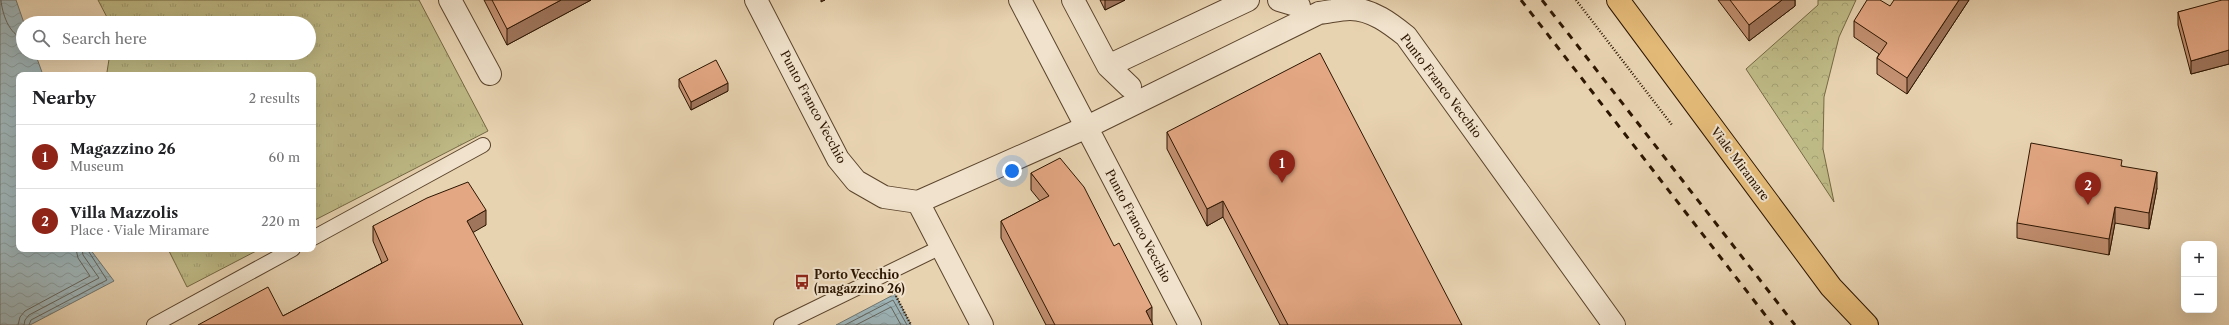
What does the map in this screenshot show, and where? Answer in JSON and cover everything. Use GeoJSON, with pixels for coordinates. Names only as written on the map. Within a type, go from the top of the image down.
{"type":"FeatureCollection","features":[{"type":"Feature","properties":{"kind":"main road","name":"Viale Miramare"},"geometry":{"type":"LineString","coordinates":[[1618,0],[1831,288],[1867,325]]}},
{"type":"Feature","properties":{"kind":"street"},"geometry":{"type":"LineString","coordinates":[[450,0],[490,74]]}},
{"type":"Feature","properties":{"kind":"street","name":"Punto Franco Vecchio"},"geometry":{"type":"LineString","coordinates":[[756,0],[838,159],[856,181],[884,197],[918,202],[1087,128],[1319,13],[1351,9],[1373,14],[1390,23],[1406,36],[1614,325]]}},
{"type":"Feature","properties":{"kind":"street","name":"Punto Franco Vecchio"},"geometry":{"type":"LineString","coordinates":[[1020,0],[1190,325]]}},
{"type":"Feature","properties":{"kind":"street"},"geometry":{"type":"LineString","coordinates":[[1073,0],[1108,66],[1130,87]]}},
{"type":"Feature","properties":{"kind":"street"},"geometry":{"type":"LineString","coordinates":[[1108,66],[1248,0]]}},
{"type":"Feature","properties":{"kind":"street"},"geometry":{"type":"LineString","coordinates":[[918,202],[982,325]]}},
{"type":"Feature","properties":{"kind":"lane"},"geometry":{"type":"LineString","coordinates":[[316,236],[483,145]]}},
{"type":"Feature","properties":{"kind":"lane"},"geometry":{"type":"LineString","coordinates":[[781,325],[941,247]]}},
{"type":"Feature","properties":{"kind":"lane"},"geometry":{"type":"LineString","coordinates":[[154,325],[288,252]]}},
{"type":"Feature","properties":{"kind":"path"},"geometry":{"type":"LineString","coordinates":[[888,298],[895,294],[911,325]]}},
{"type":"Feature","properties":{"kind":"green space"},"geometry":{"type":"Polygon","coordinates":[[[98,0],[419,0],[488,131],[316,219],[316,72],[107,72],[109,60],[316,60],[316,16],[106,16],[98,0]]]}},
{"type":"Feature","properties":{"kind":"green space"},"geometry":{"type":"Polygon","coordinates":[[[1818,0],[1856,0],[1839,37],[1824,97],[1823,149],[1834,202],[1746,69],[1818,5],[1818,0]]]}},
{"type":"Feature","properties":{"kind":"green space"},"geometry":{"type":"Polygon","coordinates":[[[170,252],[254,252],[187,287],[170,252]]]}},
{"type":"Feature","properties":{"kind":"water"},"geometry":{"type":"Polygon","coordinates":[[[0,0],[16,0],[22,16],[16,16],[16,60],[38,60],[42,72],[16,72],[16,252],[92,252],[114,281],[30,325],[0,325],[0,0]]]}},
{"type":"Feature","properties":{"kind":"water"},"geometry":{"type":"Polygon","coordinates":[[[895,294],[911,325],[836,325],[895,294]]]}},
{"type":"Feature","properties":{"kind":"building"},"geometry":{"type":"Polygon","coordinates":[[[492,0],[561,0],[507,29],[492,0]]]}},
{"type":"Feature","properties":{"kind":"building"},"geometry":{"type":"Polygon","coordinates":[[[1730,0],[1782,0],[1749,25],[1730,0]]]}},
{"type":"Feature","properties":{"kind":"building"},"geometry":{"type":"Polygon","coordinates":[[[1867,0],[1880,0],[1890,6],[1894,0],[1959,0],[1907,78],[1877,58],[1887,43],[1854,21],[1867,0]]]}},
{"type":"Feature","properties":{"kind":"building"},"geometry":{"type":"Polygon","coordinates":[[[2222,0],[2229,0],[2229,50],[2191,61],[2178,12],[2222,0]]]}},
{"type":"Feature","properties":{"kind":"building"},"geometry":{"type":"Polygon","coordinates":[[[1320,53],[1462,325],[1288,325],[1223,201],[1207,209],[1167,132],[1320,53]]]}},
{"type":"Feature","properties":{"kind":"building"},"geometry":{"type":"Polygon","coordinates":[[[716,60],[728,83],[691,102],[679,79],[716,60]]]}},
{"type":"Feature","properties":{"kind":"building"},"geometry":{"type":"Polygon","coordinates":[[[2031,143],[2122,160],[2121,166],[2157,172],[2149,213],[2115,207],[2109,239],[2017,223],[2031,143]]]}},
{"type":"Feature","properties":{"kind":"building"},"geometry":{"type":"Polygon","coordinates":[[[1060,158],[1084,187],[1114,246],[1119,243],[1152,307],[1146,311],[1153,325],[1055,325],[1001,221],[1049,196],[1031,173],[1060,158]]]}},
{"type":"Feature","properties":{"kind":"building"},"geometry":{"type":"Polygon","coordinates":[[[468,182],[486,210],[467,221],[523,325],[198,325],[268,287],[283,316],[388,260],[373,226],[427,198],[468,182]]]}},
{"type":"Feature","properties":{"kind":"railway"},"geometry":{"type":"LineString","coordinates":[[1521,0],[1773,325]]}},
{"type":"Feature","properties":{"kind":"railway"},"geometry":{"type":"LineString","coordinates":[[1542,0],[1795,325]]}},
{"type":"Feature","properties":{"kind":"place","name":"Magazzino 26"},"geometry":{"type":"Point","coordinates":[1282,183]}},
{"type":"Feature","properties":{"kind":"place","name":"Villa Mazzolis"},"geometry":{"type":"Point","coordinates":[2088,205]}},
{"type":"Feature","properties":{"kind":"place","name":"Porto Vecchio (magazzino 26)"},"geometry":{"type":"Point","coordinates":[802,282]}}]}
